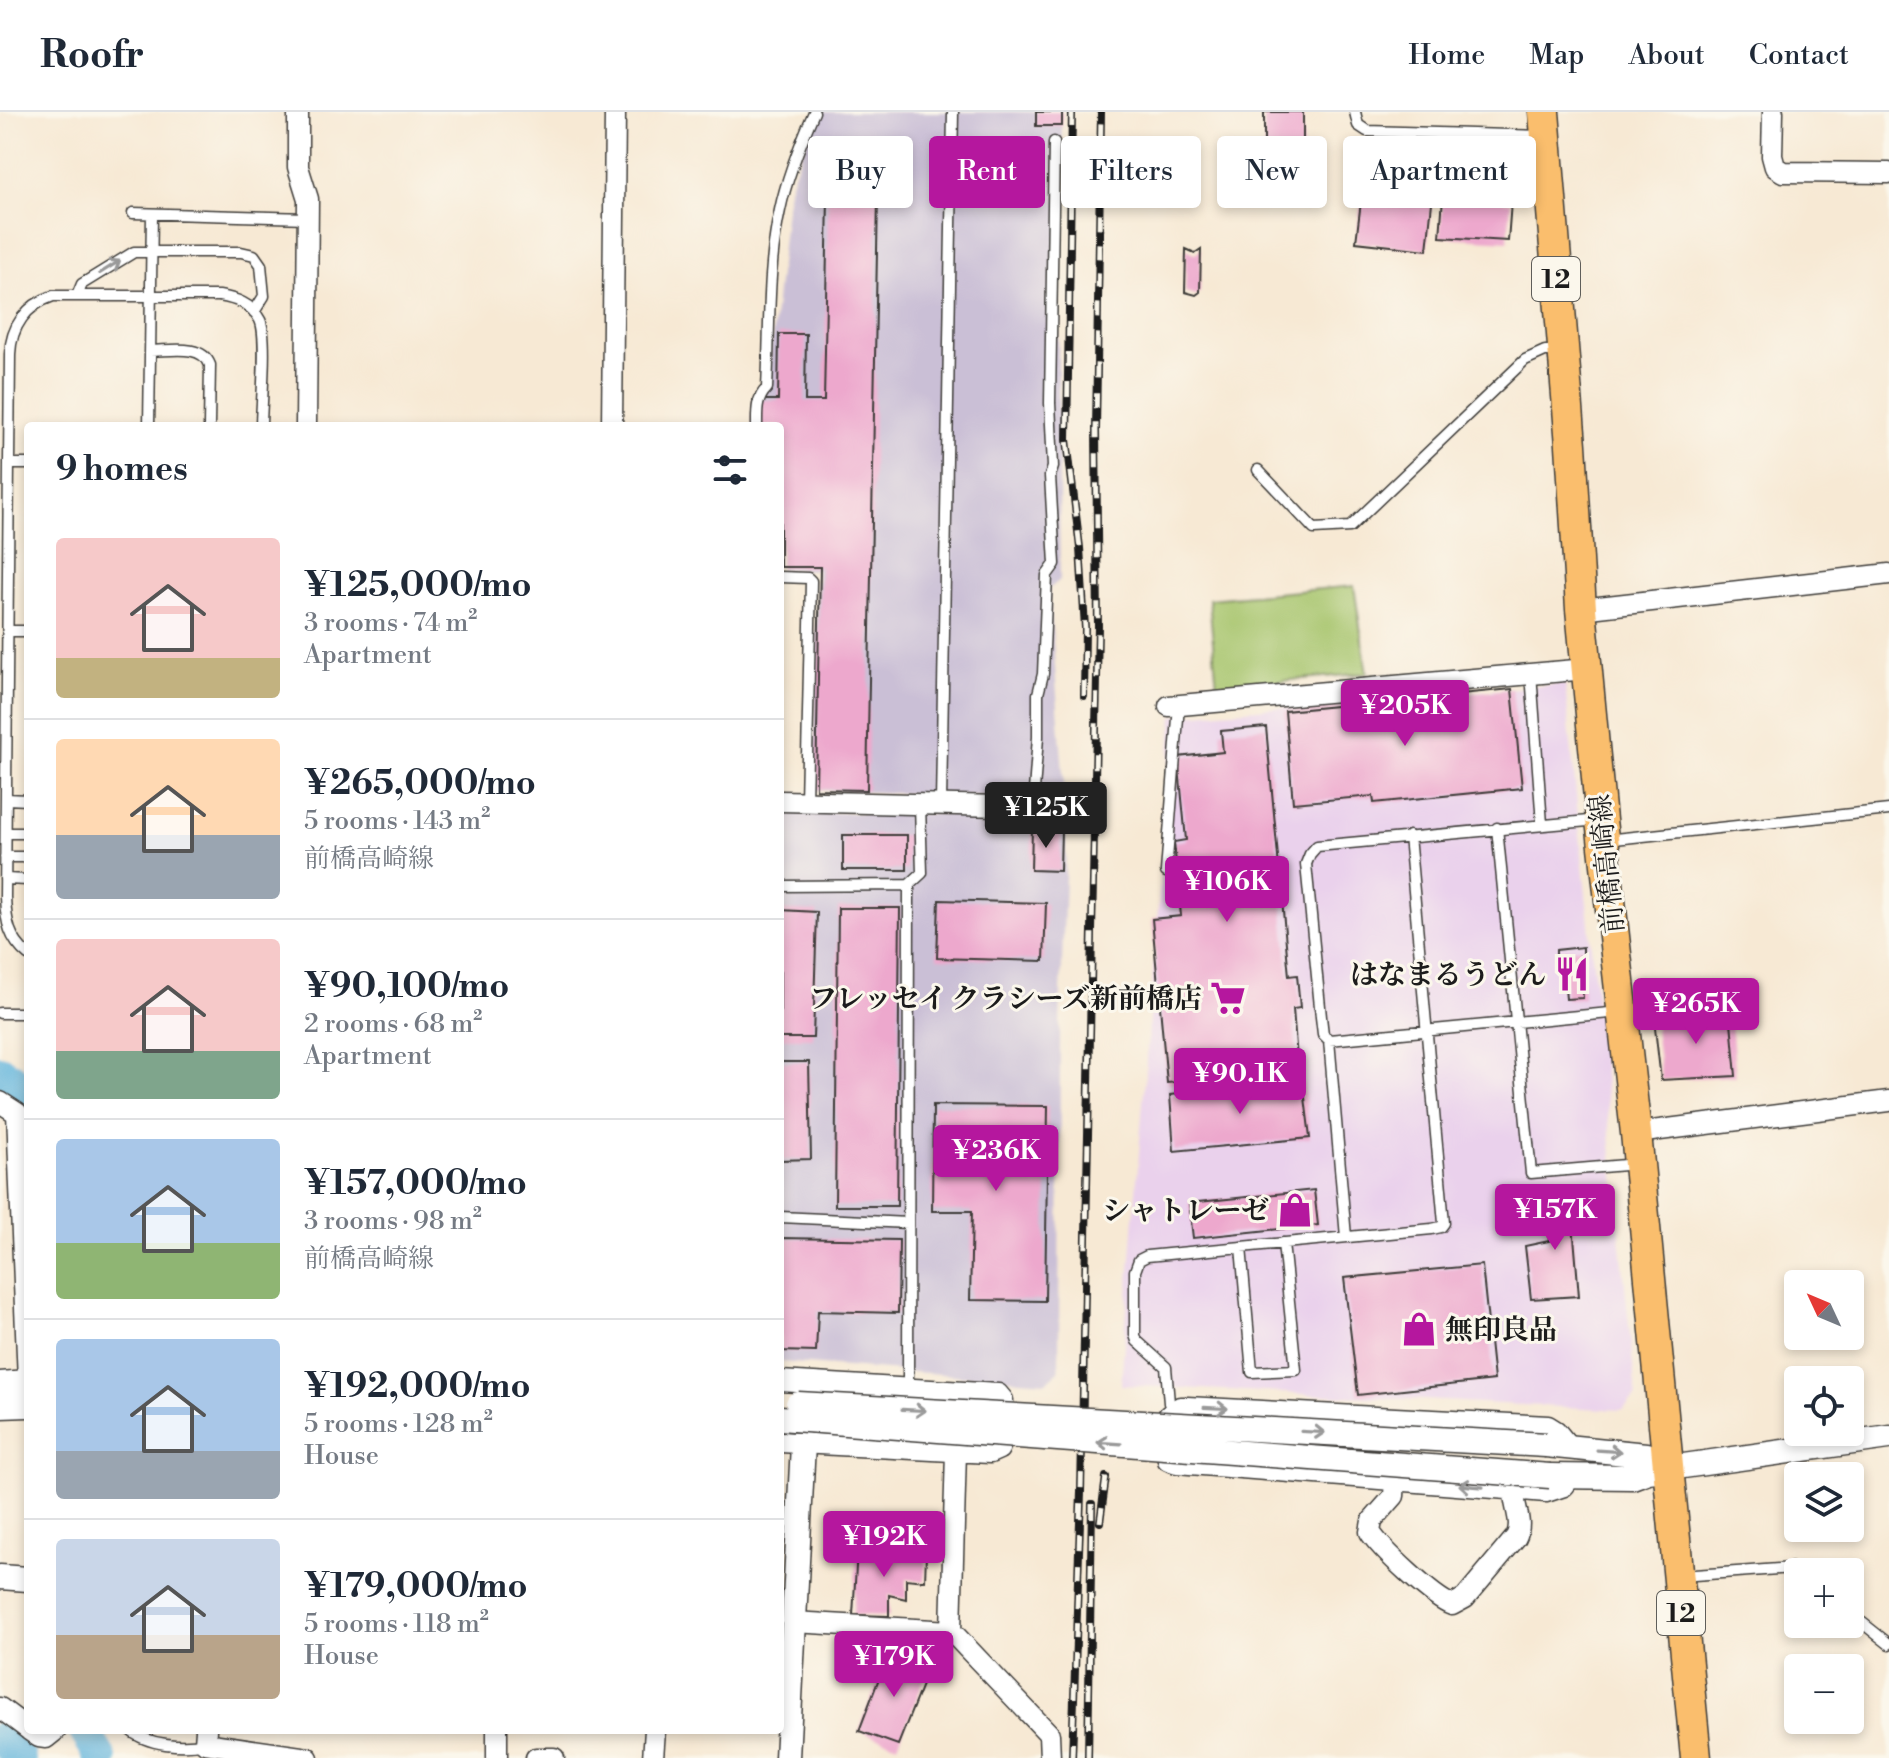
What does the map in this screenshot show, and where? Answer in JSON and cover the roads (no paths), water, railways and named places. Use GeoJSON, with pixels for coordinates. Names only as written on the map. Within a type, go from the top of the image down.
{"type":"FeatureCollection","features":[{"type":"Feature","properties":{"kind":"main road","name":"前橋高崎線"},"geometry":{"type":"LineString","coordinates":[[1545,124],[1581,609],[1636,1133],[1696,1758]]}},
{"type":"Feature","properties":{"kind":"street"},"geometry":{"type":"LineString","coordinates":[[298,112],[298,167],[307,193],[306,422]]}},
{"type":"Feature","properties":{"kind":"street"},"geometry":{"type":"LineString","coordinates":[[612,422],[615,112]]}},
{"type":"Feature","properties":{"kind":"street"},"geometry":{"type":"LineString","coordinates":[[1773,112],[1772,156],[1775,167],[1783,172],[1889,173]]}},
{"type":"Feature","properties":{"kind":"street"},"geometry":{"type":"LineString","coordinates":[[1581,609],[1889,574]]}},
{"type":"Feature","properties":{"kind":"street"},"geometry":{"type":"LineString","coordinates":[[1174,706],[1587,669]]}},
{"type":"Feature","properties":{"kind":"street"},"geometry":{"type":"LineString","coordinates":[[784,801],[1001,806]]}},
{"type":"Feature","properties":{"kind":"street"},"geometry":{"type":"LineString","coordinates":[[1636,1133],[1889,1101]]}},
{"type":"Feature","properties":{"kind":"street"},"geometry":{"type":"LineString","coordinates":[[0,1102],[17,1113],[24,1284]]}},
{"type":"Feature","properties":{"kind":"street"},"geometry":{"type":"LineString","coordinates":[[0,1384],[24,1381]]}},
{"type":"Feature","properties":{"kind":"street"},"geometry":{"type":"LineString","coordinates":[[784,1381],[1001,1396],[999,1449],[990,1453],[792,1443],[787,1758]]}},
{"type":"Feature","properties":{"kind":"street"},"geometry":{"type":"LineString","coordinates":[[784,1403],[1558,1447],[1646,1455],[1669,1468]]}},
{"type":"Feature","properties":{"kind":"street"},"geometry":{"type":"LineString","coordinates":[[0,1406],[24,1405]]}},
{"type":"Feature","properties":{"kind":"street"},"geometry":{"type":"LineString","coordinates":[[1558,1447],[1556,1431],[1548,1426],[1187,1407],[1168,1416],[1165,1433],[1168,1460],[1177,1463],[1514,1490],[1553,1491],[1564,1486],[1561,1476]]}},
{"type":"Feature","properties":{"kind":"street"},"geometry":{"type":"LineString","coordinates":[[784,1418],[1561,1476],[1632,1477],[1648,1471],[1889,1437]]}},
{"type":"Feature","properties":{"kind":"street"},"geometry":{"type":"LineString","coordinates":[[951,1631],[956,1451]]}},
{"type":"Feature","properties":{"kind":"street"},"geometry":{"type":"LineString","coordinates":[[1395,1480],[1394,1496],[1372,1521],[1370,1532],[1422,1584],[1452,1605],[1465,1598],[1516,1537],[1520,1526],[1513,1500],[1514,1490]]}},
{"type":"Feature","properties":{"kind":"street"},"geometry":{"type":"LineString","coordinates":[[0,1577],[24,1579]]}},
{"type":"Feature","properties":{"kind":"street"},"geometry":{"type":"LineString","coordinates":[[787,1622],[951,1631],[1049,1734],[1050,1758]]}},
{"type":"Feature","properties":{"kind":"street"},"geometry":{"type":"LineString","coordinates":[[0,1708],[24,1725]]}},
{"type":"Feature","properties":{"kind":"street"},"geometry":{"type":"LineString","coordinates":[[497,1734],[497,1758]]}},
{"type":"Feature","properties":{"kind":"street"},"geometry":{"type":"LineString","coordinates":[[653,1758],[655,1734]]}},
{"type":"Feature","properties":{"kind":"street"},"geometry":{"type":"LineString","coordinates":[[205,1737],[308,1758]]}},
{"type":"Feature","properties":{"kind":"street"},"geometry":{"type":"LineString","coordinates":[[536,1758],[554,1758]]}},
{"type":"Feature","properties":{"kind":"lane"},"geometry":{"type":"LineString","coordinates":[[757,422],[760,395],[767,388],[773,253],[779,214],[790,172],[814,112]]}},
{"type":"Feature","properties":{"kind":"lane"},"geometry":{"type":"LineString","coordinates":[[784,886],[909,885],[922,873],[931,804],[953,112]]}},
{"type":"Feature","properties":{"kind":"lane"},"geometry":{"type":"LineString","coordinates":[[1355,112],[1358,125],[1367,131],[1545,124]]}},
{"type":"Feature","properties":{"kind":"lane"},"geometry":{"type":"LineString","coordinates":[[1001,806],[1028,807],[1033,804],[1047,575],[1055,564],[1050,403],[1054,142]]}},
{"type":"Feature","properties":{"kind":"lane"},"geometry":{"type":"LineString","coordinates":[[133,213],[307,218]]}},
{"type":"Feature","properties":{"kind":"lane"},"geometry":{"type":"LineString","coordinates":[[149,422],[152,214]]}},
{"type":"Feature","properties":{"kind":"lane"},"geometry":{"type":"LineString","coordinates":[[77,296],[82,284],[134,252],[241,252],[254,255],[261,265],[263,301],[254,312]]}},
{"type":"Feature","properties":{"kind":"lane"},"geometry":{"type":"LineString","coordinates":[[24,952],[16,945],[8,927],[5,879],[10,345],[16,328],[31,308],[45,299],[77,296],[233,298],[242,301],[254,312],[262,326],[261,422]]}},
{"type":"Feature","properties":{"kind":"lane"},"geometry":{"type":"LineString","coordinates":[[150,351],[196,351],[208,358],[209,422]]}},
{"type":"Feature","properties":{"kind":"lane"},"geometry":{"type":"LineString","coordinates":[[1258,470],[1314,529],[1350,527],[1525,360],[1545,351],[1562,351]]}},
{"type":"Feature","properties":{"kind":"lane"},"geometry":{"type":"LineString","coordinates":[[9,464],[24,464]]}},
{"type":"Feature","properties":{"kind":"lane"},"geometry":{"type":"LineString","coordinates":[[784,577],[808,578],[811,581],[806,801]]}},
{"type":"Feature","properties":{"kind":"lane"},"geometry":{"type":"LineString","coordinates":[[8,631],[24,631]]}},
{"type":"Feature","properties":{"kind":"lane"},"geometry":{"type":"LineString","coordinates":[[1531,673],[1542,824]]}},
{"type":"Feature","properties":{"kind":"lane"},"geometry":{"type":"LineString","coordinates":[[1166,872],[1174,706]]}},
{"type":"Feature","properties":{"kind":"lane"},"geometry":{"type":"LineString","coordinates":[[6,799],[24,800]]}},
{"type":"Feature","properties":{"kind":"lane"},"geometry":{"type":"LineString","coordinates":[[1346,1237],[1329,1040],[1323,1034],[1308,858],[1312,850],[1321,845],[1542,824],[1602,830],[1889,810]]}},
{"type":"Feature","properties":{"kind":"lane"},"geometry":{"type":"LineString","coordinates":[[1497,828],[1531,1173],[1639,1164]]}},
{"type":"Feature","properties":{"kind":"lane"},"geometry":{"type":"LineString","coordinates":[[6,833],[24,833]]}},
{"type":"Feature","properties":{"kind":"lane"},"geometry":{"type":"LineString","coordinates":[[1174,1411],[1169,1403],[1166,1367],[1137,1341],[1135,1335],[1137,1263],[1147,1256],[1432,1229],[1444,1223],[1409,836]]}},
{"type":"Feature","properties":{"kind":"lane"},"geometry":{"type":"LineString","coordinates":[[5,857],[24,857]]}},
{"type":"Feature","properties":{"kind":"lane"},"geometry":{"type":"LineString","coordinates":[[5,879],[24,880]]}},
{"type":"Feature","properties":{"kind":"lane"},"geometry":{"type":"LineString","coordinates":[[908,1389],[909,885]]}},
{"type":"Feature","properties":{"kind":"lane"},"geometry":{"type":"LineString","coordinates":[[1329,1040],[1622,1012]]}},
{"type":"Feature","properties":{"kind":"lane"},"geometry":{"type":"LineString","coordinates":[[0,1013],[24,1013]]}},
{"type":"Feature","properties":{"kind":"lane"},"geometry":{"type":"LineString","coordinates":[[784,1217],[908,1223]]}},
{"type":"Feature","properties":{"kind":"lane"},"geometry":{"type":"LineString","coordinates":[[1241,1247],[1252,1372],[1296,1370],[1283,1243]]}},
{"type":"Feature","properties":{"kind":"lane"},"geometry":{"type":"LineString","coordinates":[[1677,1576],[1784,1568]]}},
{"type":"Feature","properties":{"kind":"lane"},"geometry":{"type":"LineString","coordinates":[[1864,1624],[1889,1644]]}},
{"type":"Feature","properties":{"kind":"lane"},"geometry":{"type":"LineString","coordinates":[[136,1734],[143,1739],[193,1746],[205,1737]]}},
{"type":"Feature","properties":{"kind":"waterway"},"geometry":{"type":"LineString","coordinates":[[0,1071],[24,1086]]}},
{"type":"Feature","properties":{"kind":"waterway"},"geometry":{"type":"LineString","coordinates":[[86,1734],[101,1758]]}},
{"type":"Feature","properties":{"kind":"waterway"},"geometry":{"type":"LineString","coordinates":[[0,1738],[20,1758]]}},
{"type":"Feature","properties":{"kind":"railway"},"geometry":{"type":"LineString","coordinates":[[1072,112],[1067,440],[1080,548],[1085,628],[1084,696]]}},
{"type":"Feature","properties":{"kind":"railway"},"geometry":{"type":"LineString","coordinates":[[1072,1758],[1081,1492],[1098,626],[1096,430],[1101,112]]}},
{"type":"Feature","properties":{"kind":"railway"},"geometry":{"type":"LineString","coordinates":[[1100,1522],[1106,1477]]}},
{"type":"Feature","properties":{"kind":"railway"},"geometry":{"type":"LineString","coordinates":[[1088,1758],[1092,1504]]}},
{"type":"Feature","properties":{"kind":"place","name":"はなまるうどん"},"geometry":{"type":"Point","coordinates":[1572,974]}},
{"type":"Feature","properties":{"kind":"place","name":"フレッセイ クラシーズ新前橋店"},"geometry":{"type":"Point","coordinates":[1228,998]}},
{"type":"Feature","properties":{"kind":"place","name":"シャトレーゼ"},"geometry":{"type":"Point","coordinates":[1295,1210]}},
{"type":"Feature","properties":{"kind":"place","name":"無印良品"},"geometry":{"type":"Point","coordinates":[1419,1329]}}]}
